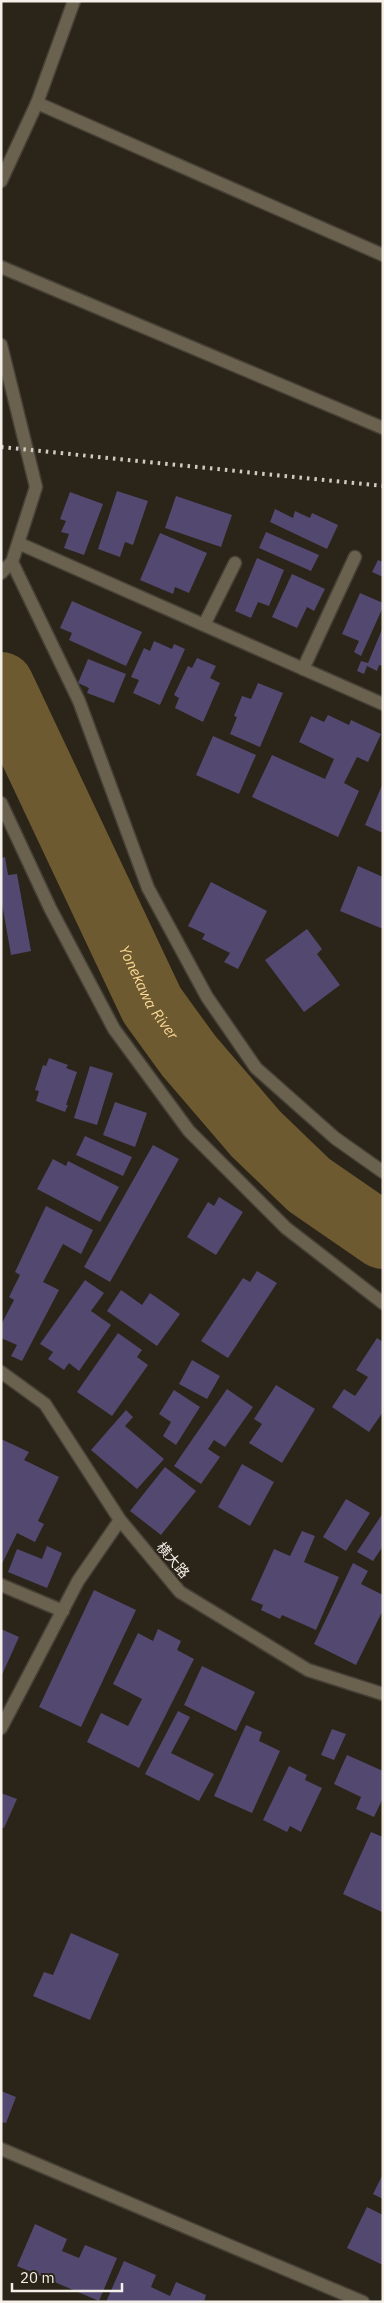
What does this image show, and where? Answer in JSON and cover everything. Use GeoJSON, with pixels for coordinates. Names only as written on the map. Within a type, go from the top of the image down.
{"type":"FeatureCollection","features":[{"type":"Feature","properties":{"kind":"street"},"geometry":{"type":"LineString","coordinates":[[1,180],[37,103],[74,1]]}},
{"type":"Feature","properties":{"kind":"street"},"geometry":{"type":"LineString","coordinates":[[37,103],[383,255]]}},
{"type":"Feature","properties":{"kind":"street"},"geometry":{"type":"LineString","coordinates":[[1,267],[383,428]]}},
{"type":"Feature","properties":{"kind":"street"},"geometry":{"type":"LineString","coordinates":[[1,345],[36,487],[12,562],[2,572]]}},
{"type":"Feature","properties":{"kind":"street"},"geometry":{"type":"LineString","coordinates":[[18,543],[383,704]]}},
{"type":"Feature","properties":{"kind":"street"},"geometry":{"type":"LineString","coordinates":[[303,669],[355,558]]}},
{"type":"Feature","properties":{"kind":"street"},"geometry":{"type":"LineString","coordinates":[[12,562],[80,701],[148,888],[207,997],[256,1068],[335,1138],[383,1172]]}},
{"type":"Feature","properties":{"kind":"street"},"geometry":{"type":"LineString","coordinates":[[204,625],[235,563]]}},
{"type":"Feature","properties":{"kind":"street"},"geometry":{"type":"LineString","coordinates":[[1,803],[50,908],[114,1029],[189,1131],[286,1228],[383,1303]]}},
{"type":"Feature","properties":{"kind":"street","name":"横大路"},"geometry":{"type":"LineString","coordinates":[[1,1372],[46,1404],[120,1520],[180,1592],[308,1670],[383,1694]]}},
{"type":"Feature","properties":{"kind":"street"},"geometry":{"type":"LineString","coordinates":[[1,1728],[78,1581],[120,1520]]}},
{"type":"Feature","properties":{"kind":"street"},"geometry":{"type":"LineString","coordinates":[[1,1585],[63,1611]]}},
{"type":"Feature","properties":{"kind":"street"},"geometry":{"type":"LineString","coordinates":[[1,2149],[363,2302]]}},
{"type":"Feature","properties":{"kind":"building"},"geometry":{"type":"Polygon","coordinates":[[[117,491],[148,501],[133,545],[125,542],[120,557],[98,549],[117,491]]]}},
{"type":"Feature","properties":{"kind":"building"},"geometry":{"type":"Polygon","coordinates":[[[70,492],[103,504],[84,555],[64,548],[69,534],[61,532],[66,521],[60,519],[70,492]]]}},
{"type":"Feature","properties":{"kind":"building"},"geometry":{"type":"Polygon","coordinates":[[[176,496],[232,515],[221,547],[165,528],[176,496]]]}},
{"type":"Feature","properties":{"kind":"building"},"geometry":{"type":"Polygon","coordinates":[[[275,509],[293,518],[295,511],[310,518],[312,513],[338,525],[327,549],[270,522],[275,509]]]}},
{"type":"Feature","properties":{"kind":"building"},"geometry":{"type":"Polygon","coordinates":[[[266,532],[319,555],[311,571],[259,548],[266,532]]]}},
{"type":"Feature","properties":{"kind":"building"},"geometry":{"type":"Polygon","coordinates":[[[160,533],[207,553],[189,593],[175,587],[173,594],[140,580],[160,533]]]}},
{"type":"Feature","properties":{"kind":"building"},"geometry":{"type":"Polygon","coordinates":[[[257,558],[284,570],[269,606],[258,602],[251,618],[235,611],[257,558]]]}},
{"type":"Feature","properties":{"kind":"building"},"geometry":{"type":"Polygon","coordinates":[[[378,560],[383,562],[383,577],[372,572],[378,560]]]}},
{"type":"Feature","properties":{"kind":"building"},"geometry":{"type":"Polygon","coordinates":[[[292,574],[325,589],[314,611],[307,607],[297,628],[272,617],[292,574]]]}},
{"type":"Feature","properties":{"kind":"building"},"geometry":{"type":"Polygon","coordinates":[[[360,593],[383,603],[383,607],[361,656],[354,652],[359,641],[342,634],[360,593]]]}},
{"type":"Feature","properties":{"kind":"building"},"geometry":{"type":"Polygon","coordinates":[[[72,601],[142,632],[126,666],[69,640],[72,633],[60,628],[72,601]]]}},
{"type":"Feature","properties":{"kind":"building"},"geometry":{"type":"Polygon","coordinates":[[[383,627],[383,666],[379,665],[377,671],[367,666],[364,674],[357,671],[361,661],[368,663],[383,627]]]}},
{"type":"Feature","properties":{"kind":"building"},"geometry":{"type":"Polygon","coordinates":[[[154,641],[172,649],[174,644],[185,649],[160,705],[133,693],[139,680],[131,677],[144,648],[150,651],[154,641]]]}},
{"type":"Feature","properties":{"kind":"building"},"geometry":{"type":"Polygon","coordinates":[[[197,658],[216,666],[210,678],[220,683],[203,722],[175,708],[179,698],[174,695],[188,666],[192,668],[197,658]]]}},
{"type":"Feature","properties":{"kind":"building"},"geometry":{"type":"Polygon","coordinates":[[[88,659],[126,674],[114,703],[87,693],[89,688],[78,683],[88,659]]]}},
{"type":"Feature","properties":{"kind":"building"},"geometry":{"type":"Polygon","coordinates":[[[258,683],[283,693],[260,747],[230,734],[237,717],[234,716],[242,696],[251,699],[258,683]]]}},
{"type":"Feature","properties":{"kind":"building"},"geometry":{"type":"Polygon","coordinates":[[[328,715],[349,725],[351,720],[381,734],[368,762],[357,757],[344,783],[359,791],[338,837],[252,797],[272,755],[325,779],[334,759],[299,742],[311,716],[324,722],[328,715]]]}},
{"type":"Feature","properties":{"kind":"building"},"geometry":{"type":"Polygon","coordinates":[[[213,736],[256,755],[239,794],[196,775],[213,736]]]}},
{"type":"Feature","properties":{"kind":"building"},"geometry":{"type":"Polygon","coordinates":[[[383,783],[383,833],[365,825],[383,783]]]}},
{"type":"Feature","properties":{"kind":"building"},"geometry":{"type":"Polygon","coordinates":[[[5,857],[8,875],[17,874],[31,951],[11,955],[1,898],[1,858],[5,857]]]}},
{"type":"Feature","properties":{"kind":"building"},"geometry":{"type":"Polygon","coordinates":[[[358,866],[383,877],[383,929],[340,911],[358,866]]]}},
{"type":"Feature","properties":{"kind":"building"},"geometry":{"type":"Polygon","coordinates":[[[211,882],[267,911],[238,969],[224,962],[230,953],[202,939],[205,934],[188,926],[211,882]]]}},
{"type":"Feature","properties":{"kind":"building"},"geometry":{"type":"Polygon","coordinates":[[[307,929],[322,949],[317,954],[340,985],[304,1012],[265,960],[307,929]]]}},
{"type":"Feature","properties":{"kind":"building"},"geometry":{"type":"Polygon","coordinates":[[[49,1058],[68,1065],[66,1068],[77,1072],[65,1112],[36,1101],[39,1091],[35,1090],[43,1065],[46,1066],[49,1058]]]}},
{"type":"Feature","properties":{"kind":"building"},"geometry":{"type":"Polygon","coordinates":[[[90,1066],[113,1073],[97,1125],[74,1118],[90,1066]]]}},
{"type":"Feature","properties":{"kind":"building"},"geometry":{"type":"Polygon","coordinates":[[[115,1102],[147,1113],[135,1147],[103,1135],[115,1102]]]}},
{"type":"Feature","properties":{"kind":"building"},"geometry":{"type":"Polygon","coordinates":[[[85,1136],[132,1157],[123,1176],[76,1155],[85,1136]]]}},
{"type":"Feature","properties":{"kind":"building"},"geometry":{"type":"Polygon","coordinates":[[[153,1145],[179,1159],[110,1282],[84,1267],[153,1145]]]}},
{"type":"Feature","properties":{"kind":"building"},"geometry":{"type":"Polygon","coordinates":[[[53,1159],[66,1166],[68,1161],[119,1187],[100,1222],[37,1189],[53,1159]]]}},
{"type":"Feature","properties":{"kind":"building"},"geometry":{"type":"Polygon","coordinates":[[[219,1197],[243,1212],[216,1255],[187,1237],[208,1202],[214,1206],[219,1197]]]}},
{"type":"Feature","properties":{"kind":"building"},"geometry":{"type":"Polygon","coordinates":[[[46,1206],[93,1230],[81,1254],[63,1244],[43,1282],[59,1290],[22,1361],[11,1356],[17,1345],[1,1338],[1,1325],[14,1300],[9,1297],[20,1275],[15,1272],[46,1206]]]}},
{"type":"Feature","properties":{"kind":"building"},"geometry":{"type":"Polygon","coordinates":[[[257,1271],[277,1283],[228,1358],[201,1341],[243,1278],[250,1282],[257,1271]]]}},
{"type":"Feature","properties":{"kind":"building"},"geometry":{"type":"Polygon","coordinates":[[[85,1280],[104,1293],[91,1311],[111,1325],[79,1371],[69,1363],[64,1370],[48,1359],[53,1352],[40,1344],[85,1280]]]}},
{"type":"Feature","properties":{"kind":"building"},"geometry":{"type":"Polygon","coordinates":[[[121,1290],[142,1305],[150,1293],[180,1314],[157,1346],[107,1311],[121,1290]]]}},
{"type":"Feature","properties":{"kind":"building"},"geometry":{"type":"Polygon","coordinates":[[[118,1333],[142,1350],[137,1357],[148,1365],[112,1416],[77,1392],[118,1333]]]}},
{"type":"Feature","properties":{"kind":"building"},"geometry":{"type":"Polygon","coordinates":[[[377,1338],[383,1342],[383,1412],[369,1432],[332,1407],[344,1389],[355,1396],[368,1377],[356,1370],[377,1338]]]}},
{"type":"Feature","properties":{"kind":"building"},"geometry":{"type":"Polygon","coordinates":[[[192,1360],[220,1376],[207,1399],[179,1384],[192,1360]]]}},
{"type":"Feature","properties":{"kind":"building"},"geometry":{"type":"Polygon","coordinates":[[[276,1385],[315,1409],[282,1463],[249,1443],[262,1424],[254,1419],[276,1385]]]}},
{"type":"Feature","properties":{"kind":"building"},"geometry":{"type":"Polygon","coordinates":[[[227,1389],[253,1407],[225,1447],[214,1440],[208,1449],[220,1457],[201,1484],[174,1466],[227,1389]]]}},
{"type":"Feature","properties":{"kind":"building"},"geometry":{"type":"Polygon","coordinates":[[[174,1390],[200,1407],[176,1445],[163,1436],[171,1422],[159,1414],[174,1390]]]}},
{"type":"Feature","properties":{"kind":"building"},"geometry":{"type":"Polygon","coordinates":[[[126,1410],[133,1417],[125,1426],[164,1459],[137,1489],[91,1450],[126,1410]]]}},
{"type":"Feature","properties":{"kind":"building"},"geometry":{"type":"Polygon","coordinates":[[[1,1439],[29,1452],[24,1460],[59,1477],[38,1521],[44,1524],[35,1542],[17,1533],[1,1566],[1,1439]]]}},
{"type":"Feature","properties":{"kind":"building"},"geometry":{"type":"Polygon","coordinates":[[[242,1464],[274,1482],[250,1526],[218,1507],[242,1464]]]}},
{"type":"Feature","properties":{"kind":"building"},"geometry":{"type":"Polygon","coordinates":[[[165,1467],[196,1491],[161,1535],[130,1511],[165,1467]]]}},
{"type":"Feature","properties":{"kind":"building"},"geometry":{"type":"Polygon","coordinates":[[[346,1499],[370,1513],[346,1551],[323,1537],[346,1499]]]}},
{"type":"Feature","properties":{"kind":"building"},"geometry":{"type":"Polygon","coordinates":[[[383,1513],[383,1546],[373,1561],[357,1552],[383,1513]]]}},
{"type":"Feature","properties":{"kind":"building"},"geometry":{"type":"Polygon","coordinates":[[[302,1531],[315,1536],[304,1562],[339,1577],[316,1630],[282,1615],[280,1619],[261,1610],[263,1605],[251,1600],[274,1549],[290,1556],[302,1531]]]}},
{"type":"Feature","properties":{"kind":"building"},"geometry":{"type":"Polygon","coordinates":[[[47,1546],[62,1553],[47,1588],[8,1572],[17,1549],[42,1559],[47,1546]]]}},
{"type":"Feature","properties":{"kind":"building"},"geometry":{"type":"Polygon","coordinates":[[[353,1563],[368,1571],[361,1584],[383,1595],[383,1610],[356,1665],[314,1644],[353,1563]]]}},
{"type":"Feature","properties":{"kind":"building"},"geometry":{"type":"Polygon","coordinates":[[[94,1590],[136,1610],[81,1727],[39,1707],[94,1590]]]}},
{"type":"Feature","properties":{"kind":"building"},"geometry":{"type":"Polygon","coordinates":[[[1,1629],[19,1637],[1,1677],[1,1629]]]}},
{"type":"Feature","properties":{"kind":"building"},"geometry":{"type":"Polygon","coordinates":[[[158,1629],[181,1641],[177,1650],[194,1659],[139,1768],[87,1742],[101,1713],[128,1726],[142,1699],[113,1684],[138,1633],[153,1641],[158,1629]]]}},
{"type":"Feature","properties":{"kind":"building"},"geometry":{"type":"Polygon","coordinates":[[[202,1666],[255,1692],[236,1731],[184,1705],[202,1666]]]}},
{"type":"Feature","properties":{"kind":"building"},"geometry":{"type":"Polygon","coordinates":[[[178,1711],[190,1717],[171,1753],[214,1774],[199,1801],[145,1774],[178,1711]]]}},
{"type":"Feature","properties":{"kind":"building"},"geometry":{"type":"Polygon","coordinates":[[[246,1725],[262,1732],[259,1741],[280,1751],[252,1813],[214,1796],[246,1725]]]}},
{"type":"Feature","properties":{"kind":"building"},"geometry":{"type":"Polygon","coordinates":[[[332,1729],[346,1734],[334,1760],[321,1755],[332,1729]]]}},
{"type":"Feature","properties":{"kind":"building"},"geometry":{"type":"Polygon","coordinates":[[[347,1755],[383,1771],[383,1798],[374,1817],[356,1809],[361,1797],[334,1784],[347,1755]]]}},
{"type":"Feature","properties":{"kind":"building"},"geometry":{"type":"Polygon","coordinates":[[[289,1766],[307,1775],[305,1780],[322,1788],[301,1832],[290,1826],[287,1832],[263,1820],[289,1766]]]}},
{"type":"Feature","properties":{"kind":"building"},"geometry":{"type":"Polygon","coordinates":[[[1,1793],[17,1799],[4,1828],[1,1827],[1,1793]]]}},
{"type":"Feature","properties":{"kind":"building"},"geometry":{"type":"Polygon","coordinates":[[[371,1832],[383,1837],[382,1912],[343,1894],[371,1832]]]}},
{"type":"Feature","properties":{"kind":"building"},"geometry":{"type":"Polygon","coordinates":[[[71,1933],[119,1954],[90,2020],[33,1996],[44,1972],[53,1975],[71,1933]]]}},
{"type":"Feature","properties":{"kind":"building"},"geometry":{"type":"Polygon","coordinates":[[[1,2091],[16,2097],[6,2123],[1,2122],[1,2091]]]}},
{"type":"Feature","properties":{"kind":"building"},"geometry":{"type":"Polygon","coordinates":[[[383,2174],[383,2199],[373,2194],[383,2174]]]}},
{"type":"Feature","properties":{"kind":"building"},"geometry":{"type":"Polygon","coordinates":[[[367,2207],[383,2215],[383,2265],[347,2248],[367,2207]]]}},
{"type":"Feature","properties":{"kind":"building"},"geometry":{"type":"Polygon","coordinates":[[[35,2224],[67,2239],[62,2251],[79,2258],[85,2245],[117,2258],[99,2301],[17,2266],[35,2224]]]}},
{"type":"Feature","properties":{"kind":"building"},"geometry":{"type":"Polygon","coordinates":[[[124,2261],[156,2275],[151,2287],[170,2296],[176,2282],[206,2295],[204,2302],[106,2302],[124,2261]]]}},
{"type":"Feature","properties":{"kind":"waterway","name":"Yonekawa River"},"geometry":{"type":"LineString","coordinates":[[1,685],[152,1005],[189,1056],[256,1134],[309,1185],[383,1236]]}},
{"type":"Feature","properties":{"kind":"railway"},"geometry":{"type":"LineString","coordinates":[[1,447],[383,486]]}}]}
